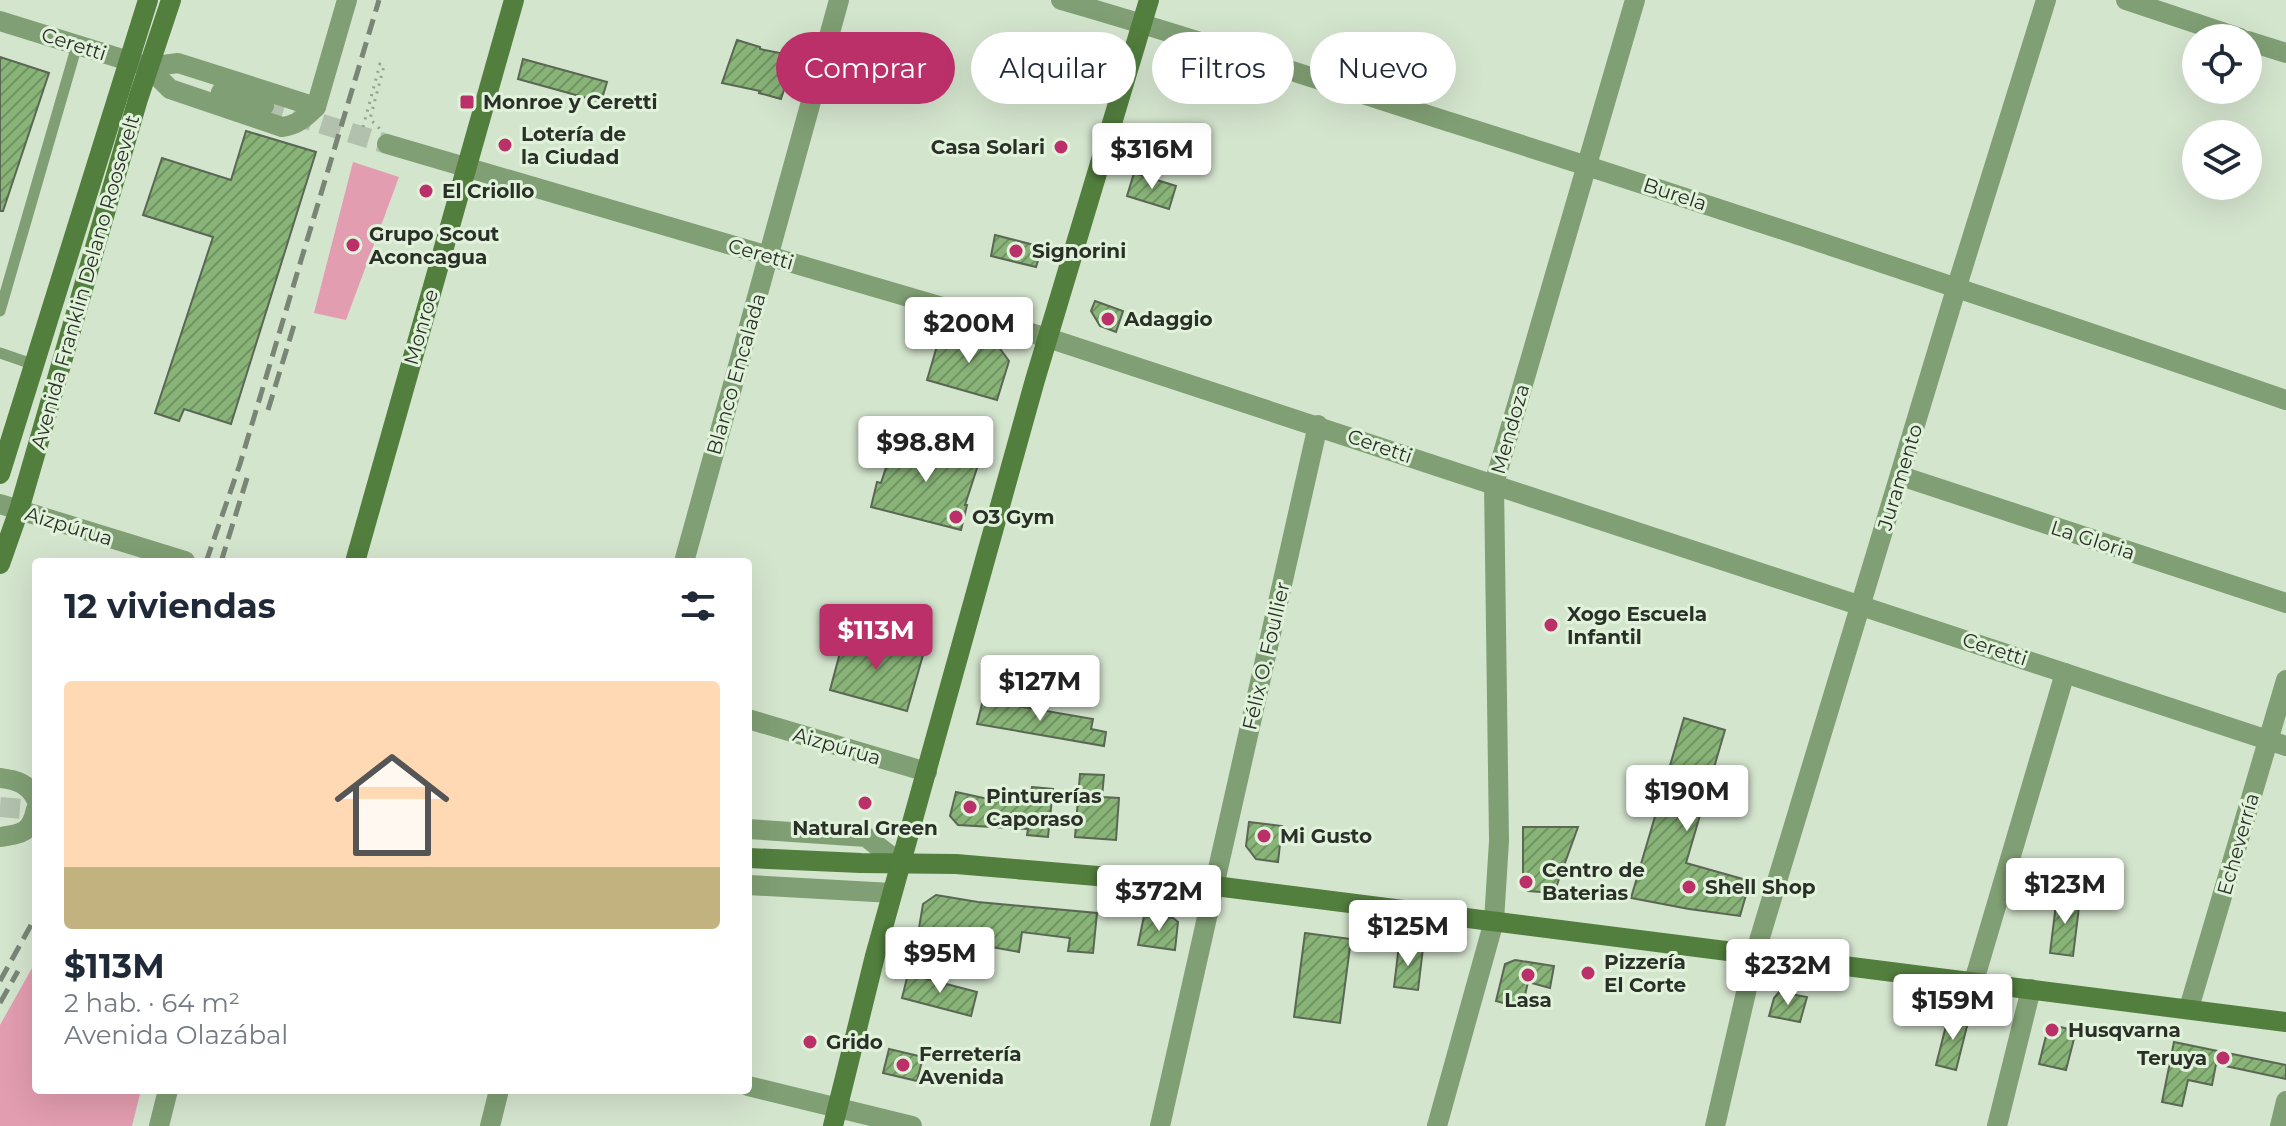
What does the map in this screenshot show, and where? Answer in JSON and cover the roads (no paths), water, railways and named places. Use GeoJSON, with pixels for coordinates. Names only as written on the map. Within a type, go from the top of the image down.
{"type":"FeatureCollection","features":[{"type":"Feature","properties":{"kind":"main road","name":"Avenida Franklin Delano Roosevelt"},"geometry":{"type":"LineString","coordinates":[[0,564],[10,507],[138,64],[148,0]]}},
{"type":"Feature","properties":{"kind":"main road","name":"Avenida Franklin Delano Roosevelt"},"geometry":{"type":"LineString","coordinates":[[0,474],[138,64],[171,0]]}},
{"type":"Feature","properties":{"kind":"main road","name":"Monroe"},"geometry":{"type":"LineString","coordinates":[[356,558],[514,0]]}},
{"type":"Feature","properties":{"kind":"main road"},"geometry":{"type":"LineString","coordinates":[[835,1117],[892,893],[1048,338],[1149,0]]}},
{"type":"Feature","properties":{"kind":"main road"},"geometry":{"type":"LineString","coordinates":[[752,858],[956,864],[1215,886],[2286,1022]]}},
{"type":"Feature","properties":{"kind":"street"},"geometry":{"type":"LineString","coordinates":[[316,107],[347,0]]}},
{"type":"Feature","properties":{"kind":"street","name":"Blanco Encalada"},"geometry":{"type":"LineString","coordinates":[[685,558],[839,0]]}},
{"type":"Feature","properties":{"kind":"street","name":"Burela"},"geometry":{"type":"LineString","coordinates":[[1061,0],[1142,23],[1957,286],[2286,400]]}},
{"type":"Feature","properties":{"kind":"street","name":"Mendoza"},"geometry":{"type":"LineString","coordinates":[[1437,1126],[1494,921],[1499,841],[1494,484],[1635,0]]}},
{"type":"Feature","properties":{"kind":"street","name":"Juramento"},"geometry":{"type":"LineString","coordinates":[[1715,1126],[1755,954],[2046,0]]}},
{"type":"Feature","properties":{"kind":"street"},"geometry":{"type":"LineString","coordinates":[[2126,0],[2198,24]]}},
{"type":"Feature","properties":{"kind":"street","name":"Ceretti"},"geometry":{"type":"LineString","coordinates":[[0,21],[264,106]]}},
{"type":"Feature","properties":{"kind":"street"},"geometry":{"type":"LineString","coordinates":[[2262,45],[2286,53]]}},
{"type":"Feature","properties":{"kind":"street","name":"Ceretti"},"geometry":{"type":"LineString","coordinates":[[178,63],[316,107],[292,126],[282,127],[170,89],[138,64],[178,63]]}},
{"type":"Feature","properties":{"kind":"street","name":"Ceretti"},"geometry":{"type":"LineString","coordinates":[[378,134],[388,130],[442,148],[467,168],[1048,338],[2277,743]]}},
{"type":"Feature","properties":{"kind":"street","name":"Félix O. Foullier"},"geometry":{"type":"LineString","coordinates":[[1160,1126],[1318,425]]}},
{"type":"Feature","properties":{"kind":"street","name":"La Gloria"},"geometry":{"type":"LineString","coordinates":[[1901,476],[2286,603]]}},
{"type":"Feature","properties":{"kind":"street","name":"Aizpúrua"},"geometry":{"type":"LineString","coordinates":[[10,507],[175,558]]}},
{"type":"Feature","properties":{"kind":"street"},"geometry":{"type":"LineString","coordinates":[[1974,981],[2065,673]]}},
{"type":"Feature","properties":{"kind":"street","name":"Echeverría"},"geometry":{"type":"LineString","coordinates":[[2189,1008],[2277,743],[2286,680]]}},
{"type":"Feature","properties":{"kind":"street","name":"Aizpúrua"},"geometry":{"type":"LineString","coordinates":[[752,720],[927,772]]}},
{"type":"Feature","properties":{"kind":"street"},"geometry":{"type":"LineString","coordinates":[[0,778],[18,780],[32,791]]}},
{"type":"Feature","properties":{"kind":"street"},"geometry":{"type":"LineString","coordinates":[[0,837],[16,835],[28,829],[32,819]]}},
{"type":"Feature","properties":{"kind":"street"},"geometry":{"type":"LineString","coordinates":[[752,829],[866,837],[901,864]]}},
{"type":"Feature","properties":{"kind":"street"},"geometry":{"type":"LineString","coordinates":[[752,885],[892,893]]}},
{"type":"Feature","properties":{"kind":"street"},"geometry":{"type":"LineString","coordinates":[[1997,1126],[2031,989]]}},
{"type":"Feature","properties":{"kind":"street"},"geometry":{"type":"LineString","coordinates":[[752,1087],[835,1117],[912,1126]]}},
{"type":"Feature","properties":{"kind":"street"},"geometry":{"type":"LineString","coordinates":[[159,1126],[167,1094]]}},
{"type":"Feature","properties":{"kind":"street"},"geometry":{"type":"LineString","coordinates":[[490,1126],[498,1094]]}},
{"type":"Feature","properties":{"kind":"street"},"geometry":{"type":"LineString","coordinates":[[2280,1126],[2286,1101]]}},
{"type":"Feature","properties":{"kind":"lane"},"geometry":{"type":"LineString","coordinates":[[0,311],[77,45]]}},
{"type":"Feature","properties":{"kind":"lane"},"geometry":{"type":"LineString","coordinates":[[0,353],[35,365]]}},
{"type":"Feature","properties":{"kind":"tunnel"},"geometry":{"type":"LineString","coordinates":[[264,106],[387,144]]}},
{"type":"Feature","properties":{"kind":"tunnel"},"geometry":{"type":"LineString","coordinates":[[0,807],[32,810]]}},
{"type":"Feature","properties":{"kind":"railway"},"geometry":{"type":"LineString","coordinates":[[207,558],[240,464],[379,0]]}},
{"type":"Feature","properties":{"kind":"railway"},"geometry":{"type":"LineString","coordinates":[[268,410],[295,322]]}},
{"type":"Feature","properties":{"kind":"railway"},"geometry":{"type":"LineString","coordinates":[[222,558],[248,475]]}},
{"type":"Feature","properties":{"kind":"railway"},"geometry":{"type":"LineString","coordinates":[[0,981],[32,923]]}},
{"type":"Feature","properties":{"kind":"railway"},"geometry":{"type":"LineString","coordinates":[[0,1003],[18,971]]}},
{"type":"Feature","properties":{"kind":"place","name":"Monroe y Ceretti"},"geometry":{"type":"Point","coordinates":[467,102]}},
{"type":"Feature","properties":{"kind":"place","name":"Lotería de la Ciudad"},"geometry":{"type":"Point","coordinates":[505,145]}},
{"type":"Feature","properties":{"kind":"place","name":"Casa Solari"},"geometry":{"type":"Point","coordinates":[1061,147]}},
{"type":"Feature","properties":{"kind":"place","name":"El Criollo"},"geometry":{"type":"Point","coordinates":[426,191]}},
{"type":"Feature","properties":{"kind":"place","name":"Grupo Scout Aconcagua"},"geometry":{"type":"Point","coordinates":[353,245]}},
{"type":"Feature","properties":{"kind":"place","name":"Signorini"},"geometry":{"type":"Point","coordinates":[1016,251]}},
{"type":"Feature","properties":{"kind":"place","name":"Adaggio"},"geometry":{"type":"Point","coordinates":[1108,319]}},
{"type":"Feature","properties":{"kind":"place","name":"O3 Gym"},"geometry":{"type":"Point","coordinates":[956,517]}},
{"type":"Feature","properties":{"kind":"place","name":"Xogo Escuela Infantil"},"geometry":{"type":"Point","coordinates":[1551,625]}},
{"type":"Feature","properties":{"kind":"place","name":"Natural Green"},"geometry":{"type":"Point","coordinates":[865,803]}},
{"type":"Feature","properties":{"kind":"place","name":"Pinturerías Caporaso"},"geometry":{"type":"Point","coordinates":[970,807]}},
{"type":"Feature","properties":{"kind":"place","name":"Mi Gusto"},"geometry":{"type":"Point","coordinates":[1264,836]}},
{"type":"Feature","properties":{"kind":"place","name":"Centro de Baterias"},"geometry":{"type":"Point","coordinates":[1526,882]}},
{"type":"Feature","properties":{"kind":"place","name":"Shell Shop"},"geometry":{"type":"Point","coordinates":[1689,887]}},
{"type":"Feature","properties":{"kind":"place","name":"Pizzería El Corte"},"geometry":{"type":"Point","coordinates":[1588,973]}},
{"type":"Feature","properties":{"kind":"place","name":"Lasa"},"geometry":{"type":"Point","coordinates":[1528,975]}},
{"type":"Feature","properties":{"kind":"place","name":"Husqvarna"},"geometry":{"type":"Point","coordinates":[2052,1030]}},
{"type":"Feature","properties":{"kind":"place","name":"Grido"},"geometry":{"type":"Point","coordinates":[810,1042]}},
{"type":"Feature","properties":{"kind":"place","name":"Teruya"},"geometry":{"type":"Point","coordinates":[2223,1058]}},
{"type":"Feature","properties":{"kind":"place","name":"Ferretería Avenida"},"geometry":{"type":"Point","coordinates":[903,1065]}}]}
